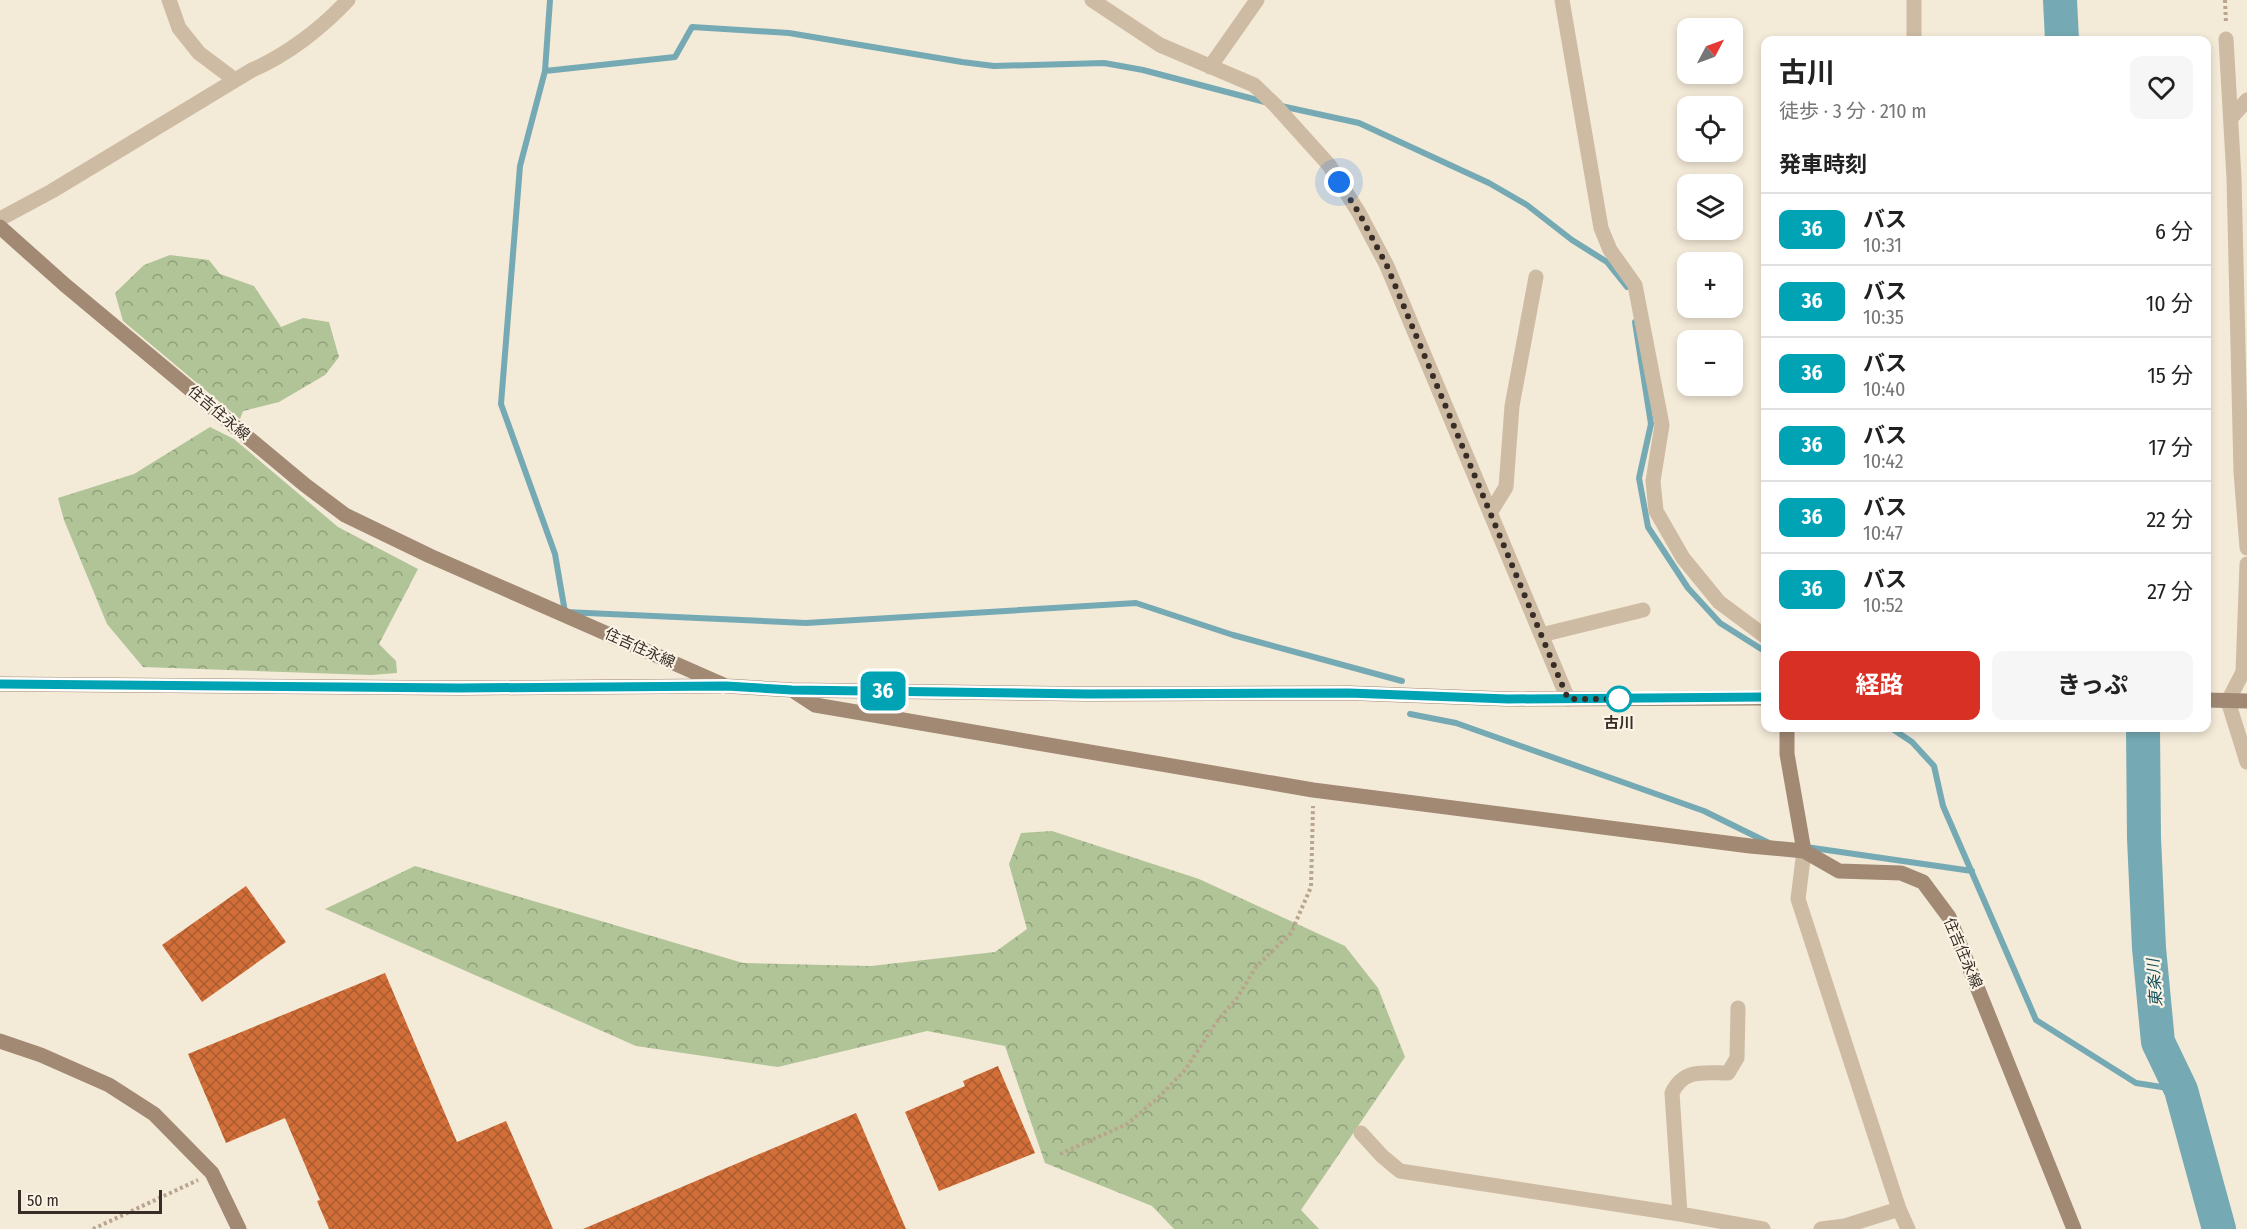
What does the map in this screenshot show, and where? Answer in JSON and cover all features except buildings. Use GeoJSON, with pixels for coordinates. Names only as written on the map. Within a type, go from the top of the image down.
{"type":"FeatureCollection","features":[{"type":"Feature","properties":{"kind":"main road","name":"住吉住永線"},"geometry":{"type":"LineString","coordinates":[[0,227],[65,285],[305,485],[345,515],[430,556],[726,686],[792,690],[1088,694],[1349,693],[1508,699],[1761,698]]}},
{"type":"Feature","properties":{"kind":"main road"},"geometry":{"type":"LineString","coordinates":[[0,684],[448,688],[726,686]]}},
{"type":"Feature","properties":{"kind":"main road"},"geometry":{"type":"LineString","coordinates":[[792,690],[815,705],[1313,790],[1804,851],[1787,754],[1787,732]]}},
{"type":"Feature","properties":{"kind":"main road"},"geometry":{"type":"LineString","coordinates":[[2211,700],[2247,701]]}},
{"type":"Feature","properties":{"kind":"main road","name":"住吉住永線"},"geometry":{"type":"LineString","coordinates":[[1804,851],[1839,871],[1901,873],[1923,882],[1949,917],[2074,1229]]}},
{"type":"Feature","properties":{"kind":"main road"},"geometry":{"type":"LineString","coordinates":[[0,1041],[41,1055],[109,1085],[154,1114],[212,1173],[239,1229]]}},
{"type":"Feature","properties":{"kind":"street"},"geometry":{"type":"LineString","coordinates":[[168,0],[179,28],[199,53],[235,80]]}},
{"type":"Feature","properties":{"kind":"street"},"geometry":{"type":"LineString","coordinates":[[0,219],[52,191],[267,63],[300,42],[348,0]]}},
{"type":"Feature","properties":{"kind":"street"},"geometry":{"type":"LineString","coordinates":[[1092,0],[1160,45],[1254,85],[1329,165],[1387,266],[1568,699]]}},
{"type":"Feature","properties":{"kind":"street"},"geometry":{"type":"LineString","coordinates":[[1210,67],[1257,0]]}},
{"type":"Feature","properties":{"kind":"street"},"geometry":{"type":"LineString","coordinates":[[1562,0],[1600,228],[1610,250],[1635,285],[1662,425],[1653,481],[1656,511],[1683,558],[1719,602],[1761,633]]}},
{"type":"Feature","properties":{"kind":"street"},"geometry":{"type":"LineString","coordinates":[[1914,0],[1914,36]]}},
{"type":"Feature","properties":{"kind":"street"},"geometry":{"type":"LineString","coordinates":[[2226,39],[2231,118],[2241,472],[2247,548]]}},
{"type":"Feature","properties":{"kind":"street"},"geometry":{"type":"LineString","coordinates":[[2231,118],[2247,100]]}},
{"type":"Feature","properties":{"kind":"street"},"geometry":{"type":"LineString","coordinates":[[1490,513],[1506,487],[1512,406],[1536,277]]}},
{"type":"Feature","properties":{"kind":"street"},"geometry":{"type":"LineString","coordinates":[[2247,564],[2243,672],[2228,700],[2247,762]]}},
{"type":"Feature","properties":{"kind":"street"},"geometry":{"type":"LineString","coordinates":[[1541,635],[1643,610]]}},
{"type":"Feature","properties":{"kind":"street"},"geometry":{"type":"LineString","coordinates":[[1804,851],[1798,899],[1899,1209],[1908,1229]]}},
{"type":"Feature","properties":{"kind":"street"},"geometry":{"type":"LineString","coordinates":[[1680,1214],[1672,1093],[1678,1081],[1691,1073],[1728,1073],[1737,1058],[1738,1008]]}},
{"type":"Feature","properties":{"kind":"street"},"geometry":{"type":"LineString","coordinates":[[1361,1133],[1382,1156],[1400,1171],[1763,1229]]}},
{"type":"Feature","properties":{"kind":"street"},"geometry":{"type":"LineString","coordinates":[[1821,1229],[1845,1226],[1899,1209]]}},
{"type":"Feature","properties":{"kind":"path"},"geometry":{"type":"LineString","coordinates":[[2225,0],[2226,39]]}},
{"type":"Feature","properties":{"kind":"path"},"geometry":{"type":"LineString","coordinates":[[1060,1154],[1127,1124],[1159,1097],[1185,1070],[1218,1020],[1237,998],[1256,967],[1291,933],[1311,887],[1313,790]]}},
{"type":"Feature","properties":{"kind":"path"},"geometry":{"type":"LineString","coordinates":[[93,1229],[212,1173]]}},
{"type":"Feature","properties":{"kind":"green space"},"geometry":{"type":"Polygon","coordinates":[[[170,255],[209,260],[220,274],[254,286],[281,327],[303,318],[329,322],[339,357],[325,375],[279,402],[243,411],[240,419],[123,321],[115,293],[144,265],[170,255]]]}},
{"type":"Feature","properties":{"kind":"green space"},"geometry":{"type":"Polygon","coordinates":[[[210,427],[234,439],[338,527],[418,569],[379,644],[396,661],[397,673],[371,675],[143,667],[107,624],[64,520],[58,498],[134,474],[210,427]]]}},
{"type":"Feature","properties":{"kind":"green space"},"geometry":{"type":"Polygon","coordinates":[[[1052,831],[1199,879],[1345,946],[1378,988],[1405,1057],[1301,1210],[1319,1229],[1174,1229],[1152,1206],[1045,1163],[1005,1046],[927,1031],[778,1067],[636,1046],[325,909],[415,866],[743,963],[871,966],[995,952],[1027,929],[1009,864],[1021,833],[1052,831]]]}},
{"type":"Feature","properties":{"kind":"waterway"},"geometry":{"type":"LineString","coordinates":[[550,0],[545,71],[520,166],[501,404],[555,554],[565,612],[806,623],[1136,603],[1233,635],[1402,681]]}},
{"type":"Feature","properties":{"kind":"waterway","name":"東条川"},"geometry":{"type":"LineString","coordinates":[[2060,0],[2062,36]]}},
{"type":"Feature","properties":{"kind":"waterway"},"geometry":{"type":"LineString","coordinates":[[545,71],[675,57],[692,27],[789,33],[994,66],[1104,63],[1143,70],[1265,102]]}},
{"type":"Feature","properties":{"kind":"waterway"},"geometry":{"type":"LineString","coordinates":[[1281,106],[1359,123],[1489,183],[1527,205],[1572,240],[1607,262],[1627,287]]}},
{"type":"Feature","properties":{"kind":"waterway"},"geometry":{"type":"LineString","coordinates":[[1635,322],[1651,424],[1639,478],[1648,527],[1688,588],[1720,623],[1761,649]]}},
{"type":"Feature","properties":{"kind":"waterway"},"geometry":{"type":"LineString","coordinates":[[1410,714],[1456,723],[1704,811],[1769,843]]}},
{"type":"Feature","properties":{"kind":"waterway"},"geometry":{"type":"LineString","coordinates":[[1897,732],[1912,742],[1934,766],[1943,806],[2036,1020],[2136,1083],[2181,1090]]}},
{"type":"Feature","properties":{"kind":"waterway","name":"東条川"},"geometry":{"type":"LineString","coordinates":[[2143,732],[2144,838],[2149,948],[2158,1042],[2181,1090],[2219,1229]]}},
{"type":"Feature","properties":{"kind":"waterway"},"geometry":{"type":"LineString","coordinates":[[1806,847],[1972,871]]}},
{"type":"Feature","properties":{"kind":"bus line","name":"36"},"geometry":{"type":"LineString","coordinates":[[0,684],[460,688],[726,686],[792,690],[1088,694],[1349,693],[1508,699],[1761,697]]}},
{"type":"Feature","properties":{"kind":"place","name":"古川"},"geometry":{"type":"Point","coordinates":[1619,699]}},
{"type":"Feature","properties":{"kind":"route"},"geometry":{"type":"LineString","coordinates":[[1339,182],[1359,213],[1387,266],[1568,699],[1619,699]]}}]}
